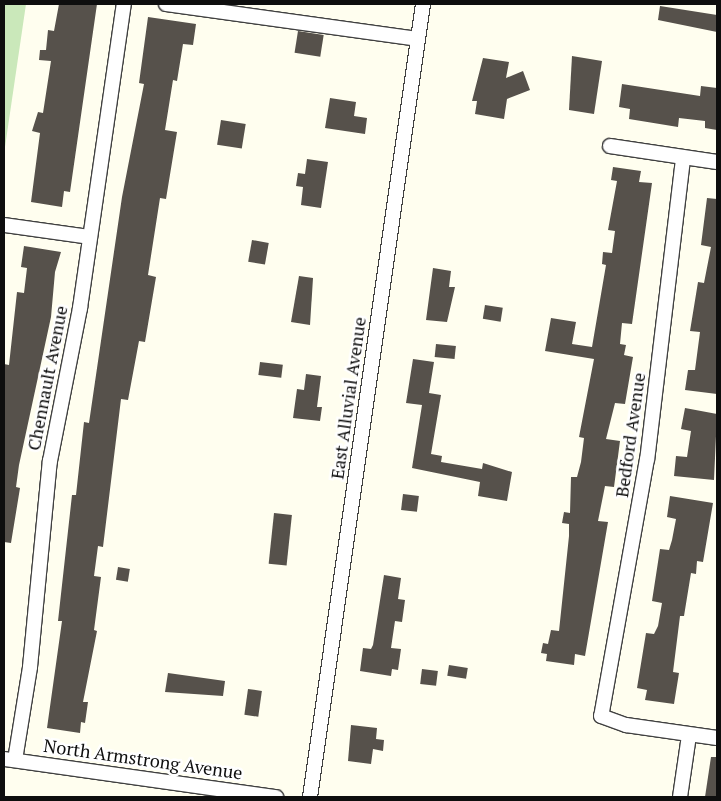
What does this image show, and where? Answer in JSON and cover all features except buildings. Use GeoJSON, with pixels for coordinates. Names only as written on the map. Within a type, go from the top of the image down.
{"type":"FeatureCollection","features":[{"type":"Feature","properties":{"kind":"street","name":"Chennault Avenue"},"geometry":{"type":"LineString","coordinates":[[9,759],[30,666],[50,461],[76,334],[124,4]]}},
{"type":"Feature","properties":{"kind":"street"},"geometry":{"type":"LineString","coordinates":[[166,4],[418,39]]}},
{"type":"Feature","properties":{"kind":"street","name":"East Alluvial Avenue"},"geometry":{"type":"LineString","coordinates":[[310,797],[423,4]]}},
{"type":"Feature","properties":{"kind":"street"},"geometry":{"type":"LineString","coordinates":[[610,146],[683,159],[717,162]]}},
{"type":"Feature","properties":{"kind":"street","name":"Bedford Avenue"},"geometry":{"type":"LineString","coordinates":[[683,159],[653,422],[601,716],[626,726],[689,735]]}},
{"type":"Feature","properties":{"kind":"street"},"geometry":{"type":"LineString","coordinates":[[4,225],[89,237]]}},
{"type":"Feature","properties":{"kind":"street"},"geometry":{"type":"LineString","coordinates":[[680,797],[689,735],[717,738]]}},
{"type":"Feature","properties":{"kind":"street","name":"North Armstrong Avenue"},"geometry":{"type":"LineString","coordinates":[[9,759],[276,797]]}},
{"type":"Feature","properties":{"kind":"green space"},"geometry":{"type":"Polygon","coordinates":[[[4,4],[26,4],[5,147],[4,147],[4,4]]]}}]}
